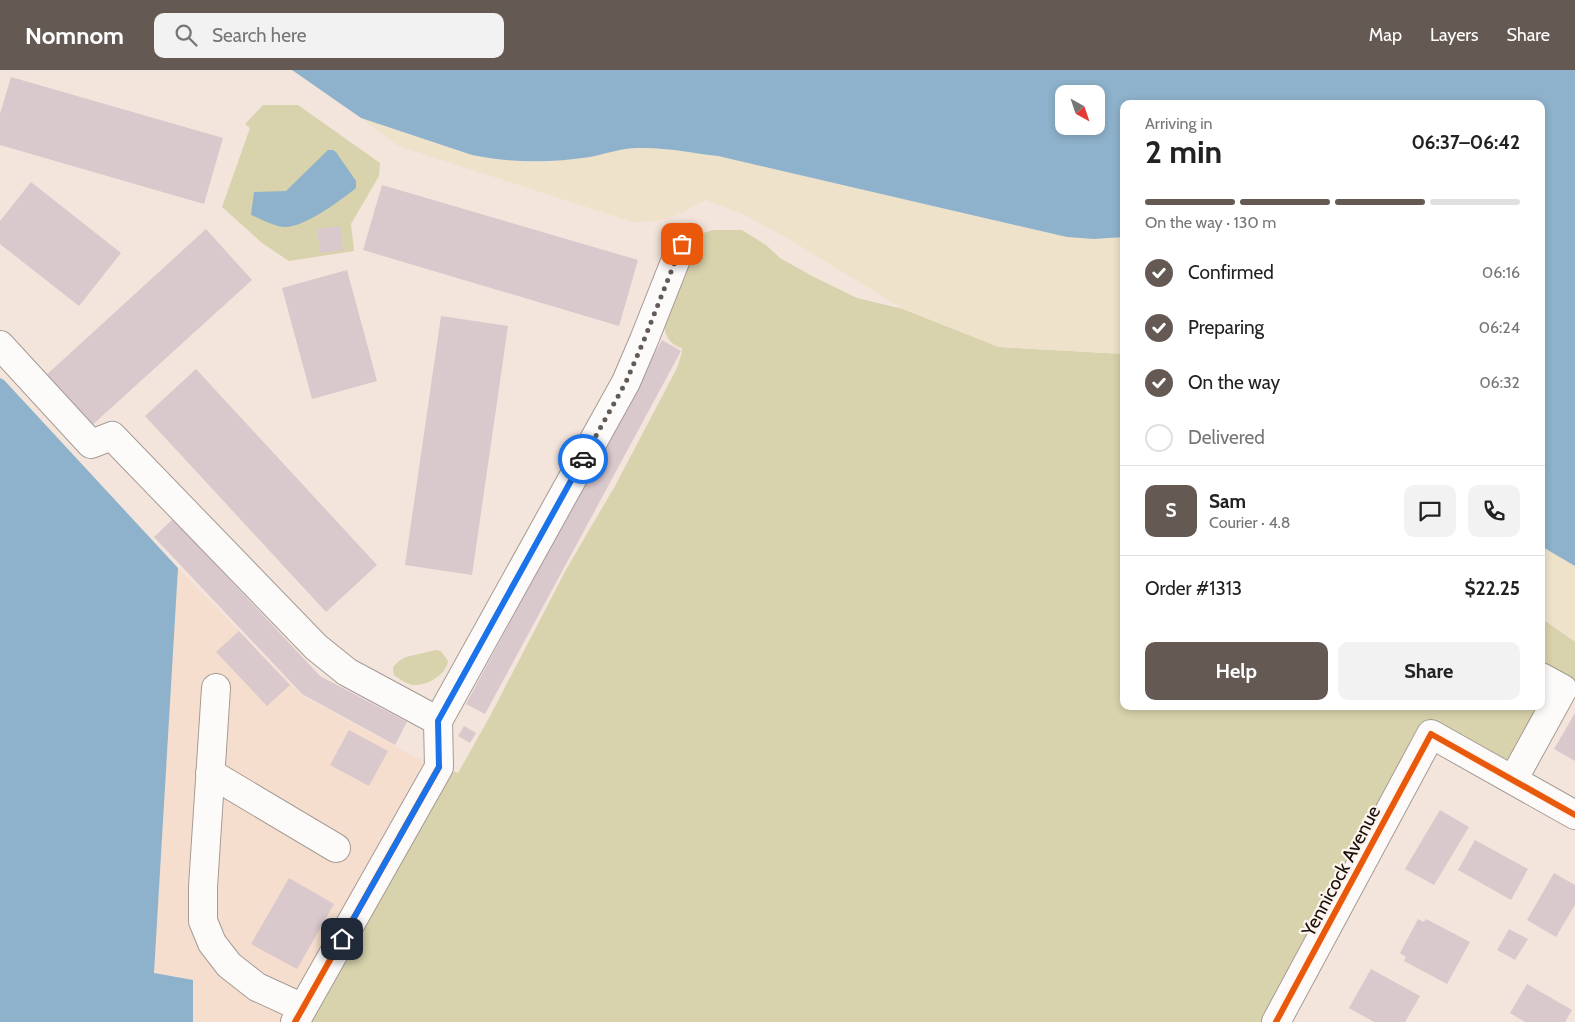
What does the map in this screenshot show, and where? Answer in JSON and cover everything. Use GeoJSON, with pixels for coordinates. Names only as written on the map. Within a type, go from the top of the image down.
{"type":"FeatureCollection","features":[{"type":"Feature","properties":{"kind":"street"},"geometry":{"type":"LineString","coordinates":[[216,688],[203,887],[203,920],[212,943],[229,966],[256,987],[299,1015],[439,767],[438,721],[626,382],[682,244]]}},
{"type":"Feature","properties":{"kind":"street"},"geometry":{"type":"LineString","coordinates":[[0,345],[91,444],[112,436],[316,647],[347,672],[438,721]]}},
{"type":"Feature","properties":{"kind":"street"},"geometry":{"type":"LineString","coordinates":[[1545,679],[1563,689],[1513,780],[1575,815]]}},
{"type":"Feature","properties":{"kind":"street","name":"Yennicock Avenue"},"geometry":{"type":"LineString","coordinates":[[1276,1022],[1431,734],[1513,780]]}},
{"type":"Feature","properties":{"kind":"street"},"geometry":{"type":"LineString","coordinates":[[210,773],[336,848]]}},
{"type":"Feature","properties":{"kind":"shaded area"},"geometry":{"type":"Polygon","coordinates":[[[263,105],[298,105],[380,163],[379,176],[351,224],[354,251],[289,261],[262,243],[222,207],[250,128],[245,124],[263,105]]]}},
{"type":"Feature","properties":{"kind":"shaded area"},"geometry":{"type":"Polygon","coordinates":[[[713,230],[742,230],[766,245],[780,258],[857,298],[903,309],[999,347],[1120,354],[1120,710],[1545,710],[1545,548],[1575,566],[1575,696],[1526,785],[1427,732],[1273,1022],[295,1022],[440,766],[458,773],[489,718],[567,568],[615,486],[677,368],[682,348],[673,344],[667,337],[664,318],[693,241],[703,233],[713,230]]]}},
{"type":"Feature","properties":{"kind":"shaded area"},"geometry":{"type":"Polygon","coordinates":[[[178,568],[301,695],[415,757],[440,766],[295,1022],[193,1022],[193,980],[154,973],[178,568]]]}},
{"type":"Feature","properties":{"kind":"shaded area"},"geometry":{"type":"Polygon","coordinates":[[[436,650],[441,651],[448,661],[444,671],[430,682],[413,685],[394,675],[393,667],[399,661],[406,657],[436,650]]]}},
{"type":"Feature","properties":{"kind":"sand"},"geometry":{"type":"Polygon","coordinates":[[[361,118],[472,155],[487,158],[516,161],[546,161],[590,157],[632,148],[678,150],[718,156],[1067,237],[1094,239],[1120,237],[1120,354],[999,347],[903,309],[787,238],[738,212],[705,200],[671,217],[655,221],[633,222],[398,146],[361,118]]]}},
{"type":"Feature","properties":{"kind":"sand"},"geometry":{"type":"Polygon","coordinates":[[[1545,548],[1575,566],[1575,642],[1545,621],[1545,548]]]}},
{"type":"Feature","properties":{"kind":"water"},"geometry":{"type":"Polygon","coordinates":[[[292,70],[1575,70],[1575,566],[1545,548],[1545,100],[1120,100],[1120,237],[1094,239],[1067,237],[718,156],[668,149],[632,148],[590,157],[561,160],[501,160],[472,155],[361,118],[292,70]]]}},
{"type":"Feature","properties":{"kind":"water"},"geometry":{"type":"Polygon","coordinates":[[[328,150],[336,152],[356,181],[356,188],[312,218],[292,226],[276,225],[251,215],[254,192],[286,191],[328,150]]]}},
{"type":"Feature","properties":{"kind":"water"},"geometry":{"type":"Polygon","coordinates":[[[0,378],[4,380],[178,568],[154,973],[193,980],[193,1022],[0,1022],[0,378]]]}},
{"type":"Feature","properties":{"kind":"building"},"geometry":{"type":"Polygon","coordinates":[[[11,77],[223,138],[204,204],[0,145],[0,114],[11,77]]]}},
{"type":"Feature","properties":{"kind":"building"},"geometry":{"type":"Polygon","coordinates":[[[31,182],[121,253],[79,306],[0,244],[0,221],[31,182]]]}},
{"type":"Feature","properties":{"kind":"building"},"geometry":{"type":"Polygon","coordinates":[[[382,185],[638,260],[619,326],[363,250],[382,185]]]}},
{"type":"Feature","properties":{"kind":"building"},"geometry":{"type":"Polygon","coordinates":[[[340,226],[343,250],[320,253],[317,229],[340,226]]]}},
{"type":"Feature","properties":{"kind":"building"},"geometry":{"type":"Polygon","coordinates":[[[206,229],[252,280],[89,428],[43,378],[206,229]]]}},
{"type":"Feature","properties":{"kind":"building"},"geometry":{"type":"Polygon","coordinates":[[[347,270],[377,381],[312,399],[282,288],[347,270]]]}},
{"type":"Feature","properties":{"kind":"building"},"geometry":{"type":"Polygon","coordinates":[[[441,316],[508,326],[472,575],[405,565],[441,316]]]}},
{"type":"Feature","properties":{"kind":"building"},"geometry":{"type":"Polygon","coordinates":[[[662,340],[681,351],[485,714],[466,704],[662,340]]]}},
{"type":"Feature","properties":{"kind":"building"},"geometry":{"type":"Polygon","coordinates":[[[196,369],[377,565],[326,612],[145,416],[196,369]]]}},
{"type":"Feature","properties":{"kind":"building"},"geometry":{"type":"Polygon","coordinates":[[[173,519],[320,676],[407,722],[395,745],[302,694],[154,537],[173,519]]]}},
{"type":"Feature","properties":{"kind":"building"},"geometry":{"type":"Polygon","coordinates":[[[239,631],[290,685],[267,706],[216,652],[239,631]]]}},
{"type":"Feature","properties":{"kind":"building"},"geometry":{"type":"Polygon","coordinates":[[[1575,713],[1575,761],[1554,749],[1575,713]]]}},
{"type":"Feature","properties":{"kind":"building"},"geometry":{"type":"Polygon","coordinates":[[[464,726],[476,733],[470,743],[458,736],[464,726]]]}},
{"type":"Feature","properties":{"kind":"building"},"geometry":{"type":"Polygon","coordinates":[[[349,730],[388,751],[369,786],[330,765],[349,730]]]}},
{"type":"Feature","properties":{"kind":"building"},"geometry":{"type":"Polygon","coordinates":[[[1440,810],[1469,827],[1434,885],[1405,869],[1440,810]]]}},
{"type":"Feature","properties":{"kind":"building"},"geometry":{"type":"Polygon","coordinates":[[[1475,840],[1528,869],[1511,900],[1458,870],[1475,840]]]}},
{"type":"Feature","properties":{"kind":"building"},"geometry":{"type":"Polygon","coordinates":[[[1554,873],[1575,885],[1575,905],[1556,937],[1527,920],[1554,873]]]}},
{"type":"Feature","properties":{"kind":"building"},"geometry":{"type":"Polygon","coordinates":[[[289,878],[334,904],[297,969],[251,944],[289,878]]]}},
{"type":"Feature","properties":{"kind":"building"},"geometry":{"type":"Polygon","coordinates":[[[1418,919],[1424,922],[1426,919],[1470,942],[1447,984],[1404,961],[1406,957],[1400,953],[1418,919]]]}},
{"type":"Feature","properties":{"kind":"building"},"geometry":{"type":"Polygon","coordinates":[[[1509,929],[1528,939],[1515,960],[1497,950],[1509,929]]]}},
{"type":"Feature","properties":{"kind":"building"},"geometry":{"type":"Polygon","coordinates":[[[1371,969],[1420,996],[1405,1022],[1374,1022],[1349,1008],[1371,969]]]}},
{"type":"Feature","properties":{"kind":"building"},"geometry":{"type":"Polygon","coordinates":[[[1527,984],[1572,1010],[1565,1022],[1525,1022],[1510,1013],[1527,984]]]}},
{"type":"Feature","properties":{"kind":"cycle path"},"geometry":{"type":"LineString","coordinates":[[1276,1022],[1431,734],[1575,815]]}},
{"type":"Feature","properties":{"kind":"cycle path"},"geometry":{"type":"LineString","coordinates":[[295,1022],[439,767]]}},
{"type":"Feature","properties":{"kind":"way so far"},"geometry":{"type":"LineString","coordinates":[[583,459],[626,382],[682,244]]}},
{"type":"Feature","properties":{"kind":"route"},"geometry":{"type":"LineString","coordinates":[[342,939],[439,767],[438,721],[583,459]]}}]}
